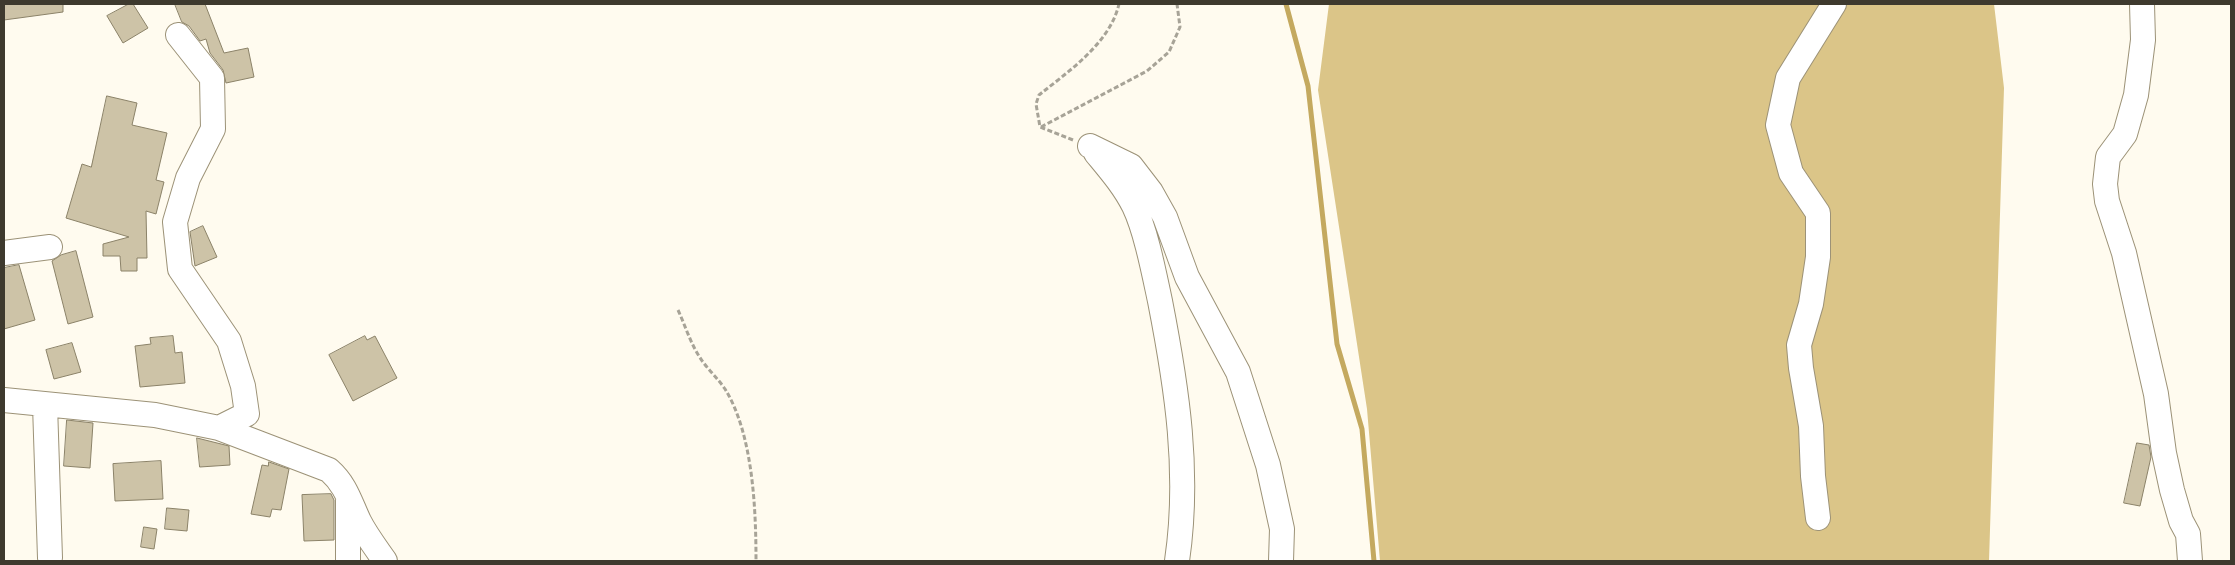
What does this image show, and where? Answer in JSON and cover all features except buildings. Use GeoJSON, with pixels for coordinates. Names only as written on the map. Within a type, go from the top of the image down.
{"type":"FeatureCollection","features":[{"type":"Feature","properties":{"kind":"street"},"geometry":{"type":"LineString","coordinates":[[1818,518],[1813,476],[1812,426],[1801,368],[1799,345],[1811,304],[1818,257],[1818,213],[1791,173],[1778,125],[1788,78],[1834,4]]}},
{"type":"Feature","properties":{"kind":"street"},"geometry":{"type":"LineString","coordinates":[[2142,4],[2143,40],[2132,116],[2125,134],[2108,157],[2105,184],[2107,201],[2124,254],[2156,394],[2164,453],[2172,490],[2181,521],[2188,534],[2190,561]]}},
{"type":"Feature","properties":{"kind":"street"},"geometry":{"type":"LineString","coordinates":[[178,35],[212,78],[213,129],[188,178],[175,222],[180,269],[229,341],[243,386],[247,414],[219,428]]}},
{"type":"Feature","properties":{"kind":"street"},"geometry":{"type":"LineString","coordinates":[[1090,146],[1119,180],[1134,207],[1152,265],[1179,408],[1183,484],[1177,561]]}},
{"type":"Feature","properties":{"kind":"street"},"geometry":{"type":"LineString","coordinates":[[1090,146],[1131,166],[1151,192],[1165,217],[1188,277],[1238,372],[1268,465],[1282,529],[1281,561]]}},
{"type":"Feature","properties":{"kind":"street"},"geometry":{"type":"LineString","coordinates":[[4,253],[50,247]]}},
{"type":"Feature","properties":{"kind":"street"},"geometry":{"type":"LineString","coordinates":[[4,400],[45,406],[155,415],[219,428],[329,470],[339,479],[348,492],[359,521],[385,561]]}},
{"type":"Feature","properties":{"kind":"street"},"geometry":{"type":"LineString","coordinates":[[45,406],[50,558]]}},
{"type":"Feature","properties":{"kind":"street"},"geometry":{"type":"LineString","coordinates":[[348,492],[348,561]]}},
{"type":"Feature","properties":{"kind":"path"},"geometry":{"type":"LineString","coordinates":[[1040,127],[1036,104],[1039,95],[1099,42],[1117,14],[1119,4]]}},
{"type":"Feature","properties":{"kind":"path"},"geometry":{"type":"LineString","coordinates":[[1040,127],[1147,71],[1169,52],[1180,27],[1177,4]]}},
{"type":"Feature","properties":{"kind":"path"},"geometry":{"type":"LineString","coordinates":[[1040,127],[1090,146]]}},
{"type":"Feature","properties":{"kind":"path"},"geometry":{"type":"LineString","coordinates":[[678,310],[698,355],[725,390],[742,429],[752,477],[756,529],[756,561]]}},
{"type":"Feature","properties":{"kind":"shaded area"},"geometry":{"type":"Polygon","coordinates":[[[1329,4],[1994,4],[2004,88],[1989,561],[1380,561],[1367,409],[1318,90],[1329,4]]]}},
{"type":"Feature","properties":{"kind":"waterway"},"geometry":{"type":"LineString","coordinates":[[1286,4],[1308,86],[1337,344],[1362,429],[1374,561]]}}]}
